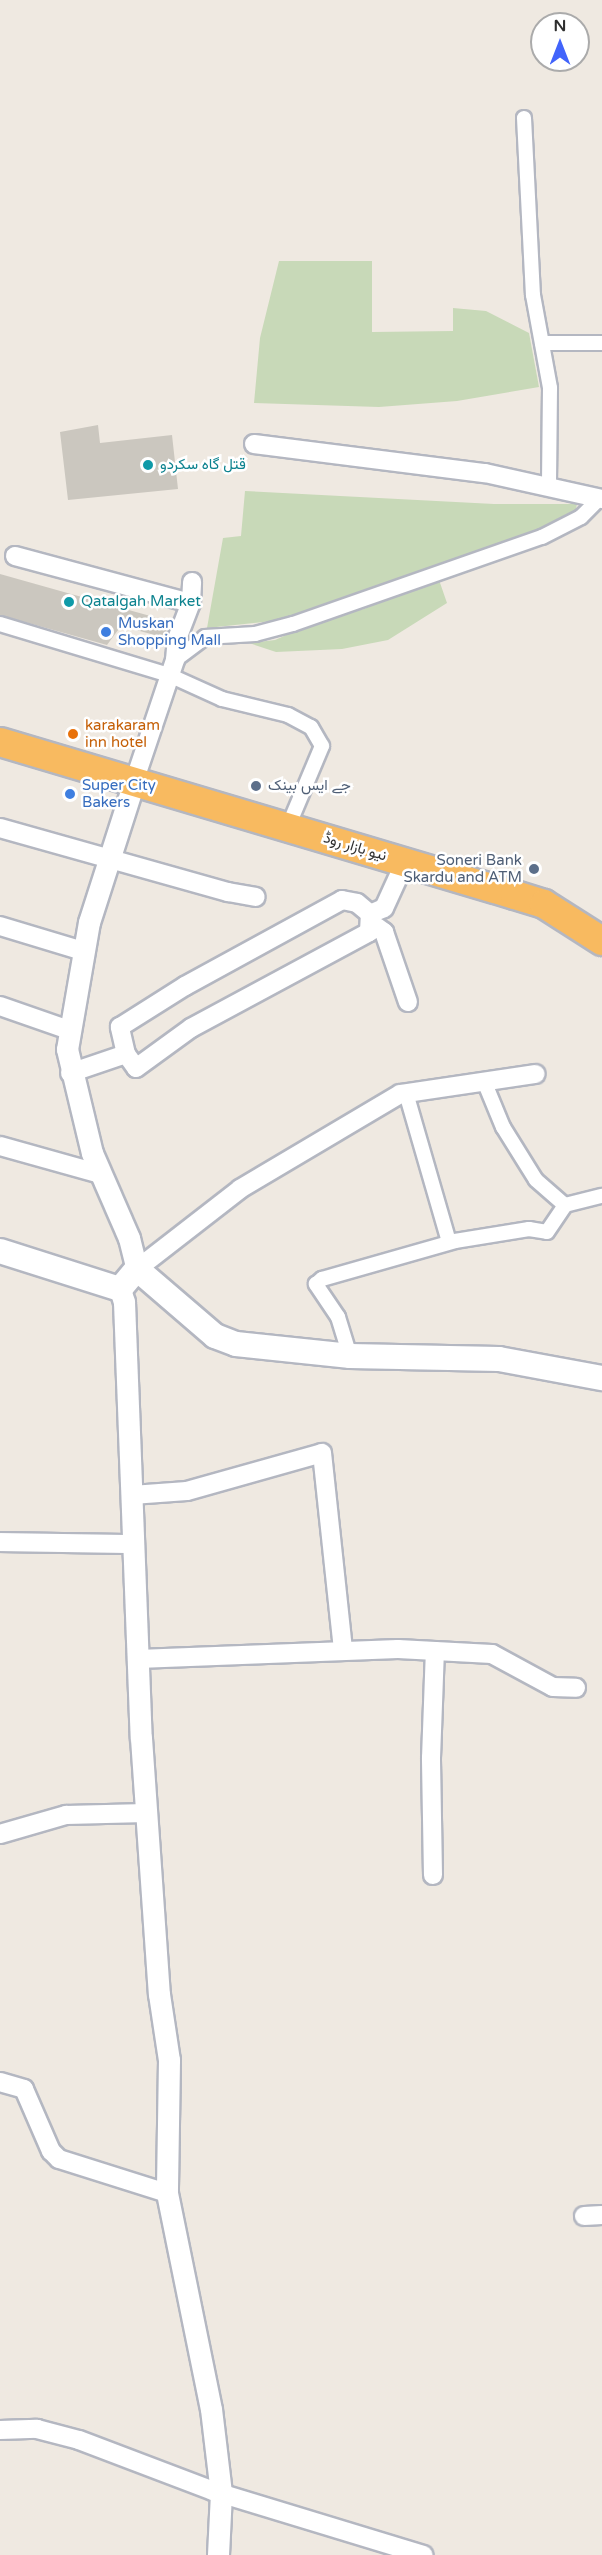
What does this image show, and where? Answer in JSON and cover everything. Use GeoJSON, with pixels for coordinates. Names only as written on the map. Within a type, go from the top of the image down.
{"type":"FeatureCollection","features":[{"type":"Feature","properties":{"kind":"highway","name":"نیو بازار روڈ"},"geometry":{"type":"LineString","coordinates":[[0,742],[544,904],[602,941]]}},
{"type":"Feature","properties":{"kind":"main road"},"geometry":{"type":"LineString","coordinates":[[0,1251],[120,1289],[137,1269],[215,1336],[236,1344],[350,1356],[499,1359],[602,1378]]}},
{"type":"Feature","properties":{"kind":"street"},"geometry":{"type":"LineString","coordinates":[[524,118],[532,217],[533,295],[550,388],[549,487]]}},
{"type":"Feature","properties":{"kind":"street"},"geometry":{"type":"LineString","coordinates":[[542,343],[602,343]]}},
{"type":"Feature","properties":{"kind":"street"},"geometry":{"type":"LineString","coordinates":[[255,444],[485,473],[601,498]]}},
{"type":"Feature","properties":{"kind":"street"},"geometry":{"type":"LineString","coordinates":[[172,668],[205,637],[255,634],[337,611],[542,537],[581,517],[601,498]]}},
{"type":"Feature","properties":{"kind":"street"},"geometry":{"type":"LineString","coordinates":[[15,556],[191,603]]}},
{"type":"Feature","properties":{"kind":"street"},"geometry":{"type":"LineString","coordinates":[[192,582],[191,603],[177,639],[172,668],[89,922],[69,1030],[70,1073],[100,1174],[129,1238],[137,1269],[240,1189],[406,1093],[536,1074]]}},
{"type":"Feature","properties":{"kind":"street"},"geometry":{"type":"LineString","coordinates":[[0,624],[172,668],[222,699],[288,715],[311,727],[322,746],[288,827]]}},
{"type":"Feature","properties":{"kind":"street"},"geometry":{"type":"LineString","coordinates":[[0,828],[111,860],[256,897]]}},
{"type":"Feature","properties":{"kind":"street"},"geometry":{"type":"LineString","coordinates":[[405,862],[384,908],[370,923],[191,1028],[136,1068],[126,1054],[120,1027],[185,986],[342,900],[357,903],[370,923],[384,932],[408,1002]]}},
{"type":"Feature","properties":{"kind":"street"},"geometry":{"type":"LineString","coordinates":[[0,926],[83,951]]}},
{"type":"Feature","properties":{"kind":"street"},"geometry":{"type":"LineString","coordinates":[[0,1006],[69,1030]]}},
{"type":"Feature","properties":{"kind":"street"},"geometry":{"type":"LineString","coordinates":[[70,1073],[126,1054]]}},
{"type":"Feature","properties":{"kind":"street"},"geometry":{"type":"LineString","coordinates":[[484,1081],[515,1148],[536,1180],[565,1205]]}},
{"type":"Feature","properties":{"kind":"street"},"geometry":{"type":"LineString","coordinates":[[406,1093],[449,1242]]}},
{"type":"Feature","properties":{"kind":"street"},"geometry":{"type":"LineString","coordinates":[[0,1146],[100,1174]]}},
{"type":"Feature","properties":{"kind":"street"},"geometry":{"type":"LineString","coordinates":[[350,1356],[338,1317],[316,1284],[342,1271],[449,1242],[529,1229],[547,1232],[565,1205],[602,1196]]}},
{"type":"Feature","properties":{"kind":"street"},"geometry":{"type":"LineString","coordinates":[[120,1289],[146,1813],[159,1994],[169,2060],[167,2193],[211,2409],[221,2493],[218,2555]]}},
{"type":"Feature","properties":{"kind":"street"},"geometry":{"type":"LineString","coordinates":[[132,1495],[187,1491],[322,1453],[343,1651]]}},
{"type":"Feature","properties":{"kind":"street"},"geometry":{"type":"LineString","coordinates":[[0,1542],[134,1544]]}},
{"type":"Feature","properties":{"kind":"street"},"geometry":{"type":"LineString","coordinates":[[138,1659],[343,1651],[435,1651],[492,1654],[553,1687],[576,1688]]}},
{"type":"Feature","properties":{"kind":"street"},"geometry":{"type":"LineString","coordinates":[[433,1875],[431,1758],[435,1651]]}},
{"type":"Feature","properties":{"kind":"street"},"geometry":{"type":"LineString","coordinates":[[0,1834],[66,1815],[146,1813]]}},
{"type":"Feature","properties":{"kind":"street"},"geometry":{"type":"LineString","coordinates":[[0,2082],[24,2089],[51,2151],[58,2159],[167,2193]]}},
{"type":"Feature","properties":{"kind":"street"},"geometry":{"type":"LineString","coordinates":[[0,2430],[37,2429],[79,2440],[221,2493],[424,2555]]}},
{"type":"Feature","properties":{"kind":"green space"},"geometry":{"type":"Polygon","coordinates":[[[279,261],[372,261],[372,332],[453,331],[453,308],[486,311],[529,333],[539,387],[457,401],[379,407],[254,403],[260,338],[279,261]]]}},
{"type":"Feature","properties":{"kind":"green space"},"geometry":{"type":"Polygon","coordinates":[[[245,491],[494,504],[577,504],[575,514],[552,528],[290,619],[207,628],[223,538],[241,536],[245,491]]]}},
{"type":"Feature","properties":{"kind":"green space"},"geometry":{"type":"Polygon","coordinates":[[[438,577],[447,603],[388,640],[342,649],[276,652],[249,643],[275,640],[325,618],[364,609],[438,577]]]}},
{"type":"Feature","properties":{"kind":"building"},"geometry":{"type":"Polygon","coordinates":[[[98,425],[100,443],[172,435],[178,489],[68,500],[60,432],[98,425]]]}},
{"type":"Feature","properties":{"kind":"building"},"geometry":{"type":"Polygon","coordinates":[[[0,574],[172,622],[166,638],[121,626],[107,645],[0,615],[0,574]]]}},
{"type":"Feature","properties":{"kind":"place","name":"قتل گاہ سکردو"},"geometry":{"type":"Point","coordinates":[148,465]}},
{"type":"Feature","properties":{"kind":"place","name":"Qatalgah Market"},"geometry":{"type":"Point","coordinates":[69,602]}},
{"type":"Feature","properties":{"kind":"place","name":"Muskan Shopping Mall"},"geometry":{"type":"Point","coordinates":[106,632]}},
{"type":"Feature","properties":{"kind":"place","name":"karakaram inn hotel"},"geometry":{"type":"Point","coordinates":[73,734]}},
{"type":"Feature","properties":{"kind":"place","name":"جے ایس بینک"},"geometry":{"type":"Point","coordinates":[256,786]}},
{"type":"Feature","properties":{"kind":"place","name":"Super City Bakers"},"geometry":{"type":"Point","coordinates":[70,794]}},
{"type":"Feature","properties":{"kind":"place","name":"Soneri Bank Skardu and ATM"},"geometry":{"type":"Point","coordinates":[534,869]}}]}
